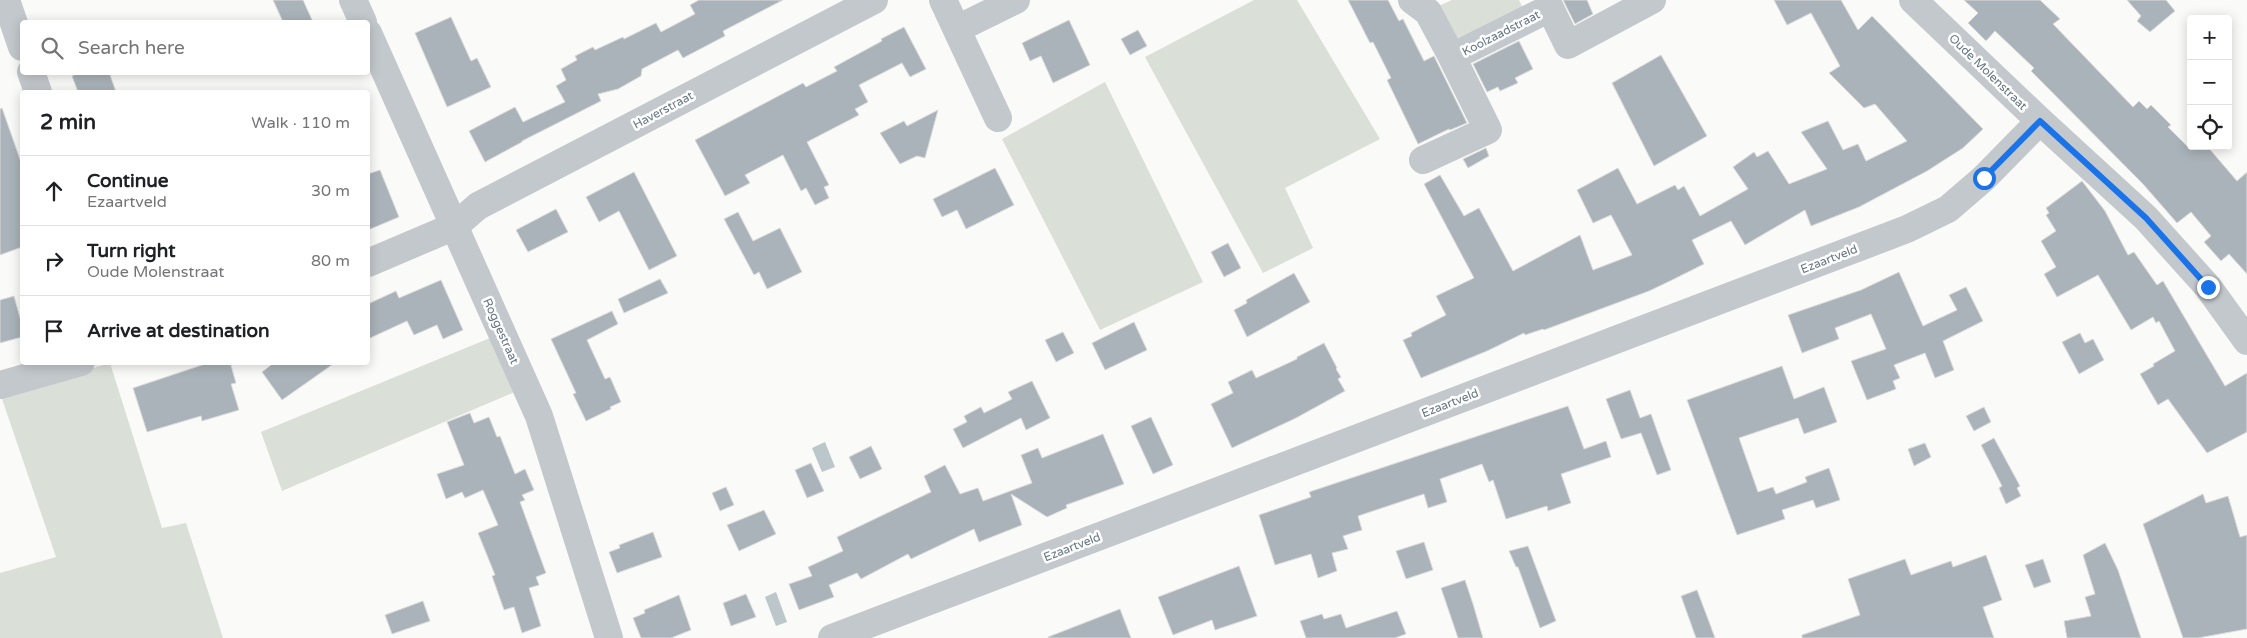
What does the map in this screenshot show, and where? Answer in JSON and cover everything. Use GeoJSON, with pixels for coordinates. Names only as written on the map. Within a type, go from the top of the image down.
{"type":"FeatureCollection","features":[{"type":"Feature","properties":{"kind":"street"},"geometry":{"type":"LineString","coordinates":[[6,0],[20,41]]}},
{"type":"Feature","properties":{"kind":"street"},"geometry":{"type":"LineString","coordinates":[[352,0],[362,20]]}},
{"type":"Feature","properties":{"kind":"street","name":"Haverstraat"},"geometry":{"type":"LineString","coordinates":[[370,262],[455,226],[478,206],[874,0]]}},
{"type":"Feature","properties":{"kind":"street"},"geometry":{"type":"LineString","coordinates":[[943,0],[998,118]]}},
{"type":"Feature","properties":{"kind":"street"},"geometry":{"type":"LineString","coordinates":[[957,29],[1016,0]]}},
{"type":"Feature","properties":{"kind":"street","name":"Koolzaadstraat"},"geometry":{"type":"LineString","coordinates":[[1412,0],[1428,12],[1488,130],[1423,160]]}},
{"type":"Feature","properties":{"kind":"street","name":"Koolzaadstraat"},"geometry":{"type":"LineString","coordinates":[[1452,57],[1548,4],[1568,44],[1652,0]]}},
{"type":"Feature","properties":{"kind":"street","name":"Oude Molenstraat"},"geometry":{"type":"LineString","coordinates":[[1913,0],[2040,121],[2146,218],[2208,287],[2247,341]]}},
{"type":"Feature","properties":{"kind":"street","name":"Roggestraat"},"geometry":{"type":"LineString","coordinates":[[370,37],[539,416],[609,638]]}},
{"type":"Feature","properties":{"kind":"street"},"geometry":{"type":"LineString","coordinates":[[32,75],[37,90]]}},
{"type":"Feature","properties":{"kind":"street","name":"Ezaartveld"},"geometry":{"type":"LineString","coordinates":[[832,638],[1907,229],[1948,209],[1984,178],[2040,121]]}},
{"type":"Feature","properties":{"kind":"street"},"geometry":{"type":"LineString","coordinates":[[0,385],[70,365]]}},
{"type":"Feature","properties":{"kind":"shaded area"},"geometry":{"type":"Polygon","coordinates":[[[1254,0],[1297,0],[1380,139],[1285,188],[1313,248],[1263,273],[1145,57],[1254,0]]]}},
{"type":"Feature","properties":{"kind":"shaded area"},"geometry":{"type":"Polygon","coordinates":[[[1452,0],[1519,0],[1524,10],[1463,40],[1450,35],[1436,7],[1452,0]]]}},
{"type":"Feature","properties":{"kind":"shaded area"},"geometry":{"type":"Polygon","coordinates":[[[1105,82],[1203,282],[1100,330],[1002,139],[1105,82]]]}},
{"type":"Feature","properties":{"kind":"shaded area"},"geometry":{"type":"Polygon","coordinates":[[[495,336],[517,391],[282,491],[261,432],[495,336]]]}},
{"type":"Feature","properties":{"kind":"shaded area"},"geometry":{"type":"Polygon","coordinates":[[[103,365],[111,365],[162,528],[186,523],[223,638],[0,638],[0,573],[56,557],[1,396],[103,365]]]}},
{"type":"Feature","properties":{"kind":"shaded area"},"geometry":{"type":"Polygon","coordinates":[[[825,442],[835,467],[822,472],[812,448],[825,442]]]}},
{"type":"Feature","properties":{"kind":"shaded area"},"geometry":{"type":"Polygon","coordinates":[[[776,592],[787,622],[776,626],[765,597],[776,592]]]}},
{"type":"Feature","properties":{"kind":"building"},"geometry":{"type":"Polygon","coordinates":[[[273,0],[303,0],[312,20],[282,20],[273,0]]]}},
{"type":"Feature","properties":{"kind":"building"},"geometry":{"type":"Polygon","coordinates":[[[699,0],[783,0],[723,31],[725,36],[683,58],[678,50],[642,69],[641,76],[618,89],[598,94],[601,101],[485,162],[469,131],[515,107],[523,122],[565,102],[556,86],[566,80],[561,69],[577,60],[575,56],[593,47],[595,50],[623,37],[624,39],[656,23],[661,32],[695,14],[690,5],[699,0]]]}},
{"type":"Feature","properties":{"kind":"building"},"geometry":{"type":"Polygon","coordinates":[[[1348,0],[1388,0],[1399,21],[1403,19],[1424,61],[1434,56],[1467,123],[1449,129],[1418,144],[1387,80],[1391,78],[1373,42],[1370,43],[1348,0]]]}},
{"type":"Feature","properties":{"kind":"building"},"geometry":{"type":"Polygon","coordinates":[[[1563,0],[1587,0],[1593,14],[1575,24],[1563,0]]]}},
{"type":"Feature","properties":{"kind":"building"},"geometry":{"type":"Polygon","coordinates":[[[1774,0],[1841,0],[1858,30],[1872,16],[1983,129],[1963,148],[1927,171],[1859,207],[1811,226],[1805,210],[1745,245],[1731,221],[1692,240],[1704,264],[1649,291],[1544,330],[1525,335],[1524,333],[1487,351],[1421,378],[1403,340],[1412,336],[1411,333],[1446,315],[1436,296],[1474,278],[1424,184],[1440,175],[1464,216],[1479,208],[1513,271],[1580,235],[1593,270],[1632,255],[1611,215],[1593,223],[1577,190],[1618,168],[1637,204],[1675,185],[1678,190],[1684,186],[1700,216],[1748,189],[1733,167],[1754,152],[1757,157],[1768,151],[1789,184],[1827,169],[1801,132],[1828,121],[1843,150],[1858,144],[1866,161],[1907,141],[1875,104],[1864,108],[1829,73],[1840,66],[1811,13],[1787,25],[1774,0]]]}},
{"type":"Feature","properties":{"kind":"building"},"geometry":{"type":"Polygon","coordinates":[[[1964,0],[2040,0],[2060,19],[2053,24],[2133,107],[2139,101],[2147,109],[2151,105],[2171,125],[2168,127],[2187,146],[2187,150],[2210,150],[2237,181],[2247,172],[2247,274],[2229,254],[2221,261],[2204,242],[2211,236],[2191,212],[2177,223],[2143,184],[2031,71],[2034,68],[1995,31],[1986,41],[1968,23],[1978,13],[1964,0]]]}},
{"type":"Feature","properties":{"kind":"building"},"geometry":{"type":"Polygon","coordinates":[[[2127,0],[2166,0],[2175,11],[2150,32],[2137,21],[2141,16],[2127,0]]]}},
{"type":"Feature","properties":{"kind":"building"},"geometry":{"type":"Polygon","coordinates":[[[451,17],[471,61],[477,58],[491,87],[447,107],[415,33],[451,17]]]}},
{"type":"Feature","properties":{"kind":"building"},"geometry":{"type":"Polygon","coordinates":[[[1069,20],[1090,65],[1053,83],[1041,56],[1030,61],[1022,43],[1069,20]]]}},
{"type":"Feature","properties":{"kind":"building"},"geometry":{"type":"Polygon","coordinates":[[[904,27],[926,69],[910,77],[902,63],[859,85],[868,102],[855,109],[859,115],[807,142],[829,185],[824,187],[829,198],[815,205],[806,188],[801,191],[783,155],[745,175],[750,183],[725,196],[695,140],[803,83],[806,87],[837,71],[834,67],[904,27]]]}},
{"type":"Feature","properties":{"kind":"building"},"geometry":{"type":"Polygon","coordinates":[[[1138,30],[1147,46],[1130,55],[1121,39],[1138,30]]]}},
{"type":"Feature","properties":{"kind":"building"},"geometry":{"type":"Polygon","coordinates":[[[1519,41],[1533,69],[1515,78],[1518,83],[1500,91],[1498,87],[1487,92],[1473,64],[1519,41]]]}},
{"type":"Feature","properties":{"kind":"building"},"geometry":{"type":"Polygon","coordinates":[[[1661,55],[1707,136],[1654,166],[1612,83],[1661,55]]]}},
{"type":"Feature","properties":{"kind":"building"},"geometry":{"type":"Polygon","coordinates":[[[110,75],[115,90],[77,90],[72,76],[110,75]]]}},
{"type":"Feature","properties":{"kind":"building"},"geometry":{"type":"Polygon","coordinates":[[[2,108],[20,159],[20,248],[0,255],[0,109],[2,108]]]}},
{"type":"Feature","properties":{"kind":"building"},"geometry":{"type":"Polygon","coordinates":[[[938,110],[925,158],[917,156],[900,164],[880,133],[904,121],[907,126],[938,110]]]}},
{"type":"Feature","properties":{"kind":"building"},"geometry":{"type":"Polygon","coordinates":[[[1486,148],[1489,156],[1468,168],[1463,159],[1486,148]]]}},
{"type":"Feature","properties":{"kind":"building"},"geometry":{"type":"Polygon","coordinates":[[[995,168],[1014,205],[966,229],[957,210],[942,217],[933,199],[995,168]]]}},
{"type":"Feature","properties":{"kind":"building"},"geometry":{"type":"Polygon","coordinates":[[[380,170],[399,217],[370,229],[370,173],[380,170]]]}},
{"type":"Feature","properties":{"kind":"building"},"geometry":{"type":"Polygon","coordinates":[[[634,172],[677,256],[649,270],[619,211],[599,222],[586,197],[634,172]]]}},
{"type":"Feature","properties":{"kind":"building"},"geometry":{"type":"Polygon","coordinates":[[[2082,181],[2105,211],[2128,255],[2134,252],[2157,285],[2163,281],[2225,386],[2247,373],[2247,432],[2207,453],[2168,399],[2158,405],[2140,374],[2175,351],[2159,321],[2156,323],[2153,317],[2131,330],[2098,275],[2057,297],[2044,274],[2056,267],[2041,241],[2056,231],[2046,215],[2049,213],[2046,208],[2082,181]]]}},
{"type":"Feature","properties":{"kind":"building"},"geometry":{"type":"Polygon","coordinates":[[[556,209],[568,232],[528,252],[516,230],[556,209]]]}},
{"type":"Feature","properties":{"kind":"building"},"geometry":{"type":"Polygon","coordinates":[[[738,212],[753,241],[780,228],[802,272],[767,289],[759,272],[754,275],[724,219],[738,212]]]}},
{"type":"Feature","properties":{"kind":"building"},"geometry":{"type":"Polygon","coordinates":[[[1228,243],[1241,268],[1224,277],[1211,252],[1228,243]]]}},
{"type":"Feature","properties":{"kind":"building"},"geometry":{"type":"Polygon","coordinates":[[[1899,272],[1923,326],[1957,310],[1949,295],[1966,287],[1983,321],[1943,341],[1954,370],[1935,378],[1925,353],[1894,365],[1900,378],[1893,381],[1896,389],[1867,400],[1851,361],[1886,349],[1871,314],[1835,328],[1839,339],[1802,353],[1788,315],[1861,290],[1899,272]]]}},
{"type":"Feature","properties":{"kind":"building"},"geometry":{"type":"Polygon","coordinates":[[[1294,273],[1310,302],[1247,337],[1234,310],[1247,303],[1246,300],[1294,273]]]}},
{"type":"Feature","properties":{"kind":"building"},"geometry":{"type":"Polygon","coordinates":[[[660,279],[668,293],[624,313],[618,299],[660,279]]]}},
{"type":"Feature","properties":{"kind":"building"},"geometry":{"type":"Polygon","coordinates":[[[441,280],[463,330],[443,339],[437,325],[414,335],[407,321],[370,338],[370,303],[396,291],[399,298],[441,280]]]}},
{"type":"Feature","properties":{"kind":"building"},"geometry":{"type":"Polygon","coordinates":[[[14,296],[20,318],[20,338],[0,343],[0,300],[14,296]]]}},
{"type":"Feature","properties":{"kind":"building"},"geometry":{"type":"Polygon","coordinates":[[[612,311],[618,324],[587,340],[605,379],[610,377],[621,402],[586,421],[573,394],[576,393],[551,339],[612,311]]]}},
{"type":"Feature","properties":{"kind":"building"},"geometry":{"type":"Polygon","coordinates":[[[1134,322],[1147,350],[1105,370],[1092,343],[1134,322]]]}},
{"type":"Feature","properties":{"kind":"building"},"geometry":{"type":"Polygon","coordinates":[[[1063,332],[1074,353],[1056,362],[1045,340],[1063,332]]]}},
{"type":"Feature","properties":{"kind":"building"},"geometry":{"type":"Polygon","coordinates":[[[2080,333],[2085,343],[2093,339],[2104,360],[2079,374],[2062,342],[2080,333]]]}},
{"type":"Feature","properties":{"kind":"building"},"geometry":{"type":"Polygon","coordinates":[[[1324,343],[1341,377],[1338,379],[1345,391],[1296,418],[1232,448],[1211,404],[1233,393],[1228,382],[1252,370],[1256,378],[1297,359],[1297,357],[1324,343]]]}},
{"type":"Feature","properties":{"kind":"building"},"geometry":{"type":"Polygon","coordinates":[[[202,365],[231,365],[236,383],[231,384],[239,410],[202,421],[201,416],[147,432],[133,388],[202,365]]]}},
{"type":"Feature","properties":{"kind":"building"},"geometry":{"type":"Polygon","coordinates":[[[271,365],[332,365],[282,400],[262,372],[271,365]]]}},
{"type":"Feature","properties":{"kind":"building"},"geometry":{"type":"Polygon","coordinates":[[[1782,366],[1794,399],[1824,387],[1837,422],[1804,434],[1798,418],[1739,438],[1758,492],[1773,487],[1776,494],[1807,482],[1805,477],[1829,468],[1840,500],[1816,508],[1813,500],[1782,510],[1785,519],[1737,535],[1687,400],[1782,366]]]}},
{"type":"Feature","properties":{"kind":"building"},"geometry":{"type":"Polygon","coordinates":[[[1032,381],[1050,418],[1026,430],[1021,418],[963,448],[953,429],[967,422],[964,416],[981,407],[984,413],[1012,399],[1008,392],[1032,381]]]}},
{"type":"Feature","properties":{"kind":"building"},"geometry":{"type":"Polygon","coordinates":[[[1630,390],[1640,418],[1651,414],[1671,470],[1657,475],[1641,433],[1621,439],[1606,399],[1630,390]]]}},
{"type":"Feature","properties":{"kind":"building"},"geometry":{"type":"Polygon","coordinates":[[[1568,406],[1584,449],[1606,441],[1611,457],[1561,474],[1571,503],[1548,511],[1547,506],[1506,519],[1493,480],[1489,482],[1482,464],[1440,479],[1447,502],[1428,508],[1424,494],[1358,516],[1362,530],[1343,536],[1348,549],[1332,553],[1337,571],[1318,578],[1311,554],[1275,565],[1259,515],[1311,497],[1309,492],[1568,406]]]}},
{"type":"Feature","properties":{"kind":"building"},"geometry":{"type":"Polygon","coordinates":[[[1984,407],[1991,422],[1974,431],[1966,416],[1984,407]]]}},
{"type":"Feature","properties":{"kind":"building"},"geometry":{"type":"Polygon","coordinates":[[[470,413],[474,423],[489,417],[497,437],[500,436],[515,474],[525,469],[534,490],[522,495],[525,500],[520,502],[546,573],[536,577],[539,585],[529,588],[541,626],[522,633],[514,607],[504,610],[492,576],[495,575],[478,533],[498,525],[483,490],[465,498],[462,492],[446,499],[437,474],[464,465],[447,422],[470,413]]]}},
{"type":"Feature","properties":{"kind":"building"},"geometry":{"type":"Polygon","coordinates":[[[1151,417],[1173,465],[1153,474],[1131,426],[1151,417]]]}},
{"type":"Feature","properties":{"kind":"building"},"geometry":{"type":"Polygon","coordinates":[[[1103,434],[1124,484],[1066,505],[1067,508],[1047,517],[1011,494],[1022,525],[979,542],[974,529],[911,559],[908,554],[861,579],[857,573],[829,585],[834,597],[799,610],[789,584],[812,576],[808,567],[843,551],[837,537],[931,492],[924,476],[945,465],[960,494],[978,488],[983,501],[1032,483],[1021,455],[1038,448],[1042,458],[1103,434]]]}},
{"type":"Feature","properties":{"kind":"building"},"geometry":{"type":"Polygon","coordinates":[[[1994,438],[2020,486],[2017,488],[2021,496],[2006,504],[1999,488],[2002,486],[1981,445],[1994,438]]]}},
{"type":"Feature","properties":{"kind":"building"},"geometry":{"type":"Polygon","coordinates":[[[1925,443],[1931,457],[1914,466],[1908,449],[1925,443]]]}},
{"type":"Feature","properties":{"kind":"building"},"geometry":{"type":"Polygon","coordinates":[[[871,446],[882,469],[860,479],[849,457],[871,446]]]}},
{"type":"Feature","properties":{"kind":"building"},"geometry":{"type":"Polygon","coordinates":[[[811,463],[824,491],[807,498],[795,470],[811,463]]]}},
{"type":"Feature","properties":{"kind":"building"},"geometry":{"type":"Polygon","coordinates":[[[726,487],[734,505],[720,511],[712,493],[726,487]]]}},
{"type":"Feature","properties":{"kind":"building"},"geometry":{"type":"Polygon","coordinates":[[[2203,494],[2206,503],[2228,496],[2240,537],[2247,535],[2247,629],[2198,638],[2183,638],[2143,524],[2203,494]]]}},
{"type":"Feature","properties":{"kind":"building"},"geometry":{"type":"Polygon","coordinates":[[[764,510],[776,534],[739,551],[727,525],[764,510]]]}},
{"type":"Feature","properties":{"kind":"building"},"geometry":{"type":"Polygon","coordinates":[[[653,532],[662,557],[617,573],[609,552],[620,548],[619,545],[653,532]]]}},
{"type":"Feature","properties":{"kind":"building"},"geometry":{"type":"Polygon","coordinates":[[[1424,542],[1433,570],[1406,579],[1396,551],[1424,542]]]}},
{"type":"Feature","properties":{"kind":"building"},"geometry":{"type":"Polygon","coordinates":[[[2105,543],[2118,570],[2141,638],[2067,638],[2064,621],[2091,616],[2085,597],[2095,594],[2083,555],[2105,543]]]}},
{"type":"Feature","properties":{"kind":"building"},"geometry":{"type":"Polygon","coordinates":[[[1528,546],[1556,621],[1540,628],[1518,567],[1516,567],[1509,551],[1528,546]]]}},
{"type":"Feature","properties":{"kind":"building"},"geometry":{"type":"Polygon","coordinates":[[[1986,555],[2002,600],[1983,607],[1994,638],[1802,638],[1802,635],[1860,615],[1848,579],[1905,559],[1911,575],[1951,561],[1953,567],[1986,555]]]}},
{"type":"Feature","properties":{"kind":"building"},"geometry":{"type":"Polygon","coordinates":[[[2043,559],[2051,582],[2034,588],[2025,565],[2043,559]]]}},
{"type":"Feature","properties":{"kind":"building"},"geometry":{"type":"Polygon","coordinates":[[[1239,566],[1257,616],[1215,630],[1212,620],[1173,635],[1158,597],[1239,566]]]}},
{"type":"Feature","properties":{"kind":"building"},"geometry":{"type":"Polygon","coordinates":[[[1465,580],[1483,638],[1458,638],[1441,588],[1465,580]]]}},
{"type":"Feature","properties":{"kind":"building"},"geometry":{"type":"Polygon","coordinates":[[[1697,590],[1715,638],[1696,638],[1681,596],[1697,590]]]}},
{"type":"Feature","properties":{"kind":"building"},"geometry":{"type":"Polygon","coordinates":[[[746,594],[756,617],[731,626],[723,603],[746,594]]]}},
{"type":"Feature","properties":{"kind":"building"},"geometry":{"type":"Polygon","coordinates":[[[679,595],[691,630],[671,638],[641,638],[633,618],[645,613],[644,610],[679,595]]]}},
{"type":"Feature","properties":{"kind":"building"},"geometry":{"type":"Polygon","coordinates":[[[423,601],[430,621],[392,634],[385,615],[423,601]]]}},
{"type":"Feature","properties":{"kind":"building"},"geometry":{"type":"Polygon","coordinates":[[[1120,609],[1131,638],[1048,638],[1048,637],[1120,609]]]}},
{"type":"Feature","properties":{"kind":"building"},"geometry":{"type":"Polygon","coordinates":[[[1397,611],[1406,634],[1395,638],[1306,638],[1300,621],[1322,614],[1324,619],[1341,614],[1346,628],[1397,611]]]}},
{"type":"Feature","properties":{"kind":"route"},"geometry":{"type":"LineString","coordinates":[[1984,178],[2040,121],[2146,218],[2208,287]]}}]}
